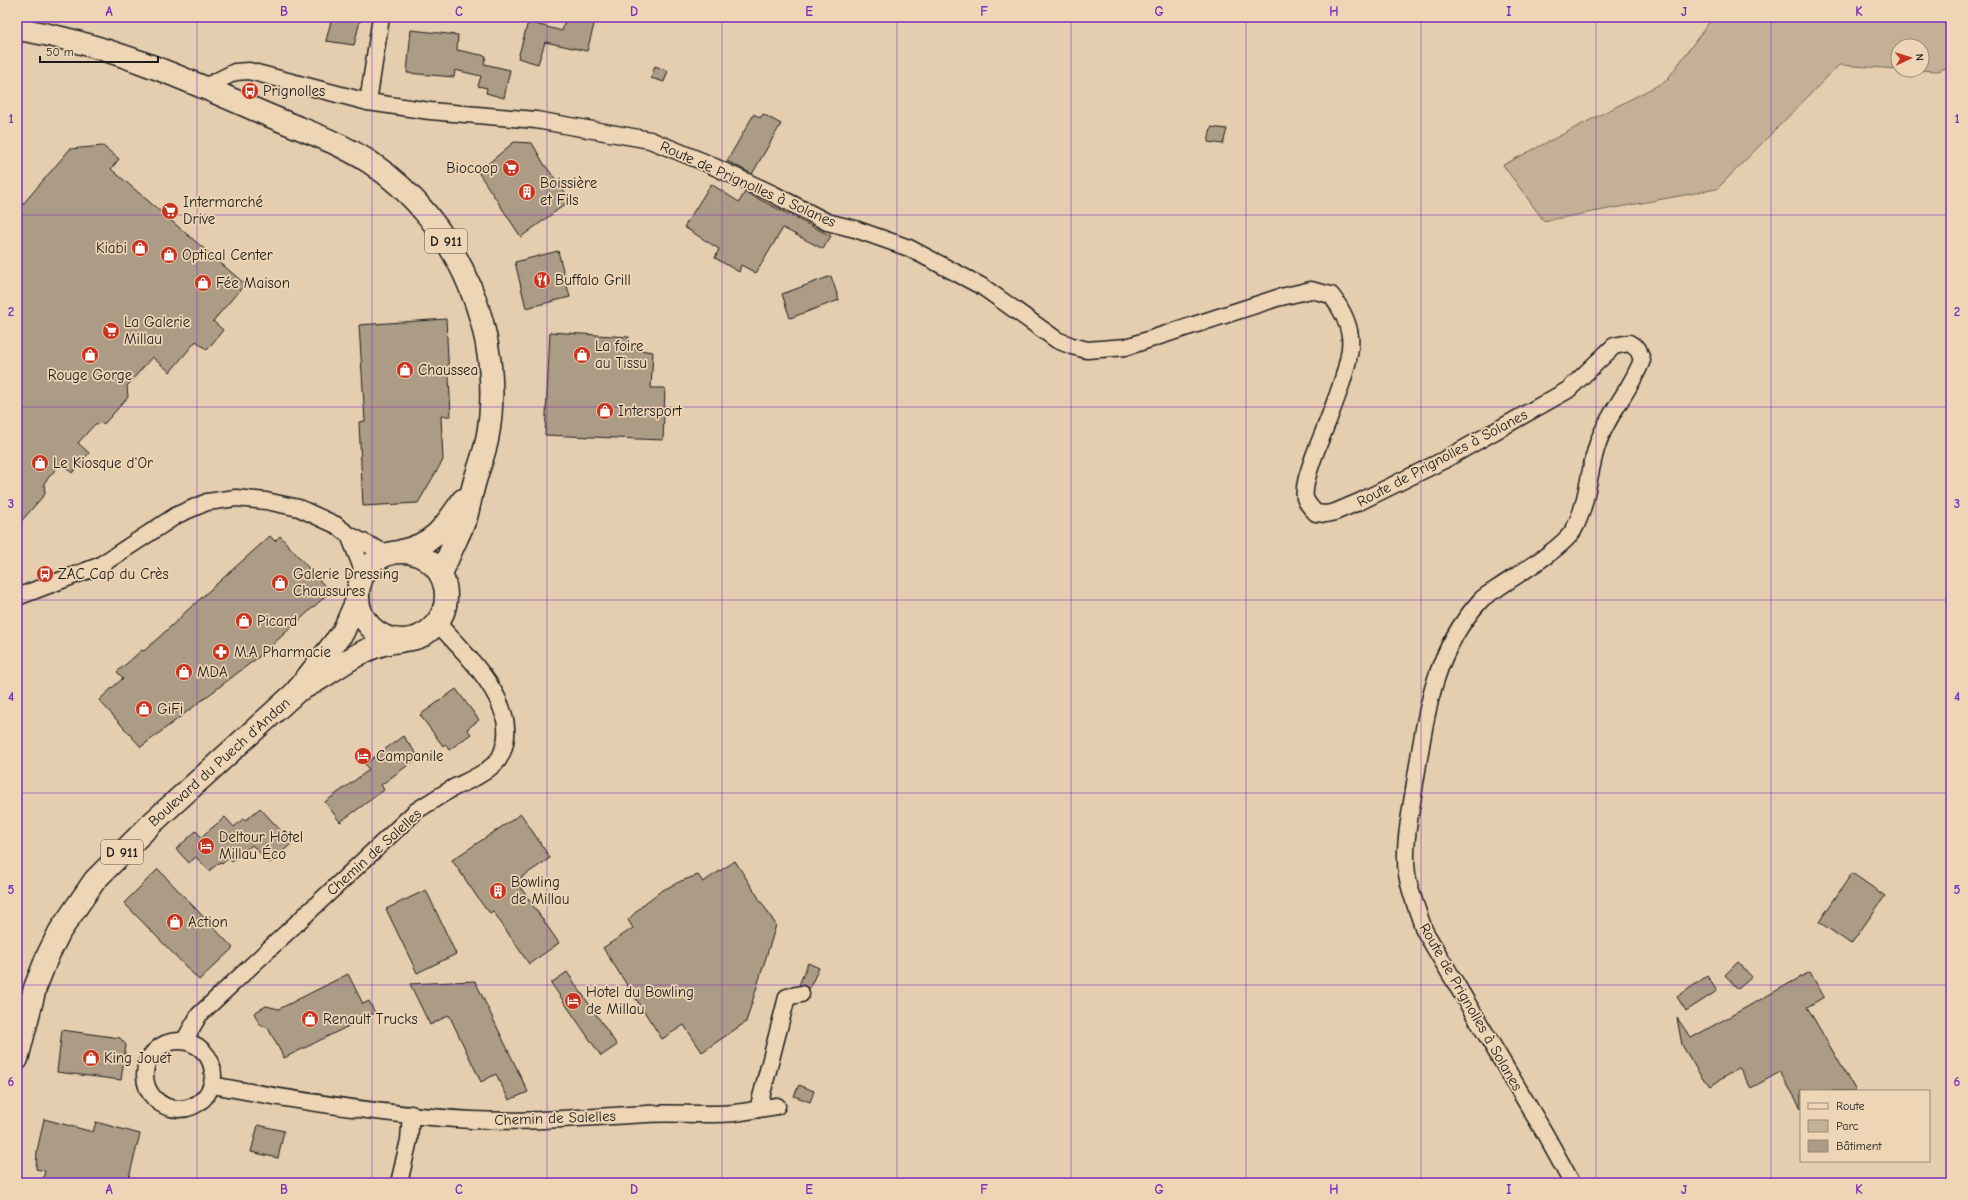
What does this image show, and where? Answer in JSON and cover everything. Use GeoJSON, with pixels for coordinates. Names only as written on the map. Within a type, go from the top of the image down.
{"type":"FeatureCollection","features":[{"type":"Feature","properties":{"kind":"main road","name":"D 911"},"geometry":{"type":"LineString","coordinates":[[17,29],[43,33],[107,50],[205,87],[328,140],[369,162],[390,177],[425,211],[441,232],[459,262],[479,313],[486,340],[491,373],[492,408],[487,441],[473,486],[466,516],[441,575]]}},
{"type":"Feature","properties":{"kind":"main road","name":"D 911"},"geometry":{"type":"LineString","coordinates":[[394,553],[422,545],[438,534],[473,486]]}},
{"type":"Feature","properties":{"kind":"main road"},"geometry":{"type":"LineString","coordinates":[[394,553],[412,553],[426,559],[441,575],[445,587],[446,597],[445,607],[437,623],[423,636],[400,641],[390,639],[372,629],[362,617],[358,598],[358,590],[364,573],[373,562],[394,553]]}},
{"type":"Feature","properties":{"kind":"main road","name":"Boulevard du Puech d'Andan"},"geometry":{"type":"LineString","coordinates":[[17,1058],[36,988],[48,955],[60,931],[95,880],[151,824],[295,693],[343,632],[358,598]]}},
{"type":"Feature","properties":{"kind":"main road","name":"Boulevard du Puech d'Andan"},"geometry":{"type":"LineString","coordinates":[[295,693],[322,679],[375,645],[400,641]]}},
{"type":"Feature","properties":{"kind":"street"},"geometry":{"type":"LineString","coordinates":[[368,102],[380,17]]}},
{"type":"Feature","properties":{"kind":"street","name":"Route de Prignolles à Solanes"},"geometry":{"type":"LineString","coordinates":[[205,87],[235,72],[249,71],[368,102],[430,111],[536,120],[650,140],[704,162],[773,194],[827,222],[855,229],[909,248],[983,287],[1057,340],[1087,350],[1126,347],[1277,298],[1311,290],[1331,295],[1341,308],[1347,322],[1350,338],[1347,365],[1310,468],[1305,490],[1306,500],[1316,513],[1326,514],[1335,512],[1361,501],[1444,460],[1568,390],[1614,346],[1629,344],[1638,349],[1642,360],[1638,371],[1611,413],[1598,442],[1581,515],[1572,532],[1561,544],[1480,600],[1456,633],[1438,669],[1428,704],[1408,826],[1407,874],[1412,896],[1424,930],[1544,1132],[1572,1183]]}},
{"type":"Feature","properties":{"kind":"street"},"geometry":{"type":"LineString","coordinates":[[17,597],[99,566],[177,514],[207,502],[236,498],[266,501],[299,508],[336,525],[349,535],[394,553]]}},
{"type":"Feature","properties":{"kind":"street"},"geometry":{"type":"LineString","coordinates":[[349,535],[364,573]]}},
{"type":"Feature","properties":{"kind":"street","name":"Chemin de Salelles"},"geometry":{"type":"LineString","coordinates":[[184,1041],[199,1015],[416,811],[455,787],[476,778],[494,766],[503,753],[506,739],[506,722],[500,702],[472,661],[437,623]]}},
{"type":"Feature","properties":{"kind":"street"},"geometry":{"type":"LineString","coordinates":[[758,1109],[787,997],[801,994]]}},
{"type":"Feature","properties":{"kind":"street"},"geometry":{"type":"LineString","coordinates":[[184,1041],[200,1048],[211,1062],[213,1074],[212,1085],[200,1102],[191,1106],[171,1108],[152,1096],[147,1086],[145,1074],[147,1063],[153,1053],[168,1042],[184,1041]]}},
{"type":"Feature","properties":{"kind":"street","name":"Chemin de Salelles"},"geometry":{"type":"LineString","coordinates":[[212,1085],[292,1100],[471,1120],[503,1121],[660,1114],[740,1113],[777,1106]]}},
{"type":"Feature","properties":{"kind":"street"},"geometry":{"type":"LineString","coordinates":[[399,1183],[409,1140],[411,1114]]}},
{"type":"Feature","properties":{"kind":"green space"},"geometry":{"type":"Polygon","coordinates":[[[1713,17],[1951,17],[1951,66],[1938,71],[1930,71],[1930,38],[1890,38],[1890,68],[1839,65],[1717,189],[1544,221],[1503,165],[1666,81],[1713,17]]]}},
{"type":"Feature","properties":{"kind":"building"},"geometry":{"type":"Polygon","coordinates":[[[332,17],[361,17],[354,45],[326,41],[332,17]]]}},
{"type":"Feature","properties":{"kind":"building"},"geometry":{"type":"Polygon","coordinates":[[[566,17],[578,17],[595,21],[587,51],[545,42],[538,64],[518,58],[528,22],[562,31],[566,17]]]}},
{"type":"Feature","properties":{"kind":"building"},"geometry":{"type":"Polygon","coordinates":[[[411,30],[458,35],[457,50],[486,56],[484,64],[510,70],[504,98],[486,93],[487,88],[478,86],[481,76],[455,70],[454,77],[407,73],[411,30]]]}},
{"type":"Feature","properties":{"kind":"building"},"geometry":{"type":"Polygon","coordinates":[[[655,66],[668,71],[664,82],[651,78],[655,66]]]}},
{"type":"Feature","properties":{"kind":"building"},"geometry":{"type":"Polygon","coordinates":[[[754,114],[760,118],[763,114],[781,124],[752,174],[727,161],[754,114]]]}},
{"type":"Feature","properties":{"kind":"building"},"geometry":{"type":"Polygon","coordinates":[[[1211,127],[1227,129],[1223,144],[1208,142],[1211,127]]]}},
{"type":"Feature","properties":{"kind":"building"},"geometry":{"type":"Polygon","coordinates":[[[514,142],[532,143],[544,164],[571,200],[521,237],[478,172],[514,142]]]}},
{"type":"Feature","properties":{"kind":"building","name":"La Galerie Millau"},"geometry":{"type":"Polygon","coordinates":[[[103,146],[119,159],[111,169],[245,284],[213,321],[223,330],[207,350],[196,341],[170,372],[152,357],[127,386],[128,397],[105,423],[95,424],[78,443],[89,453],[72,473],[61,463],[44,483],[45,494],[17,526],[17,211],[70,149],[103,146]]]}},
{"type":"Feature","properties":{"kind":"building"},"geometry":{"type":"Polygon","coordinates":[[[711,184],[739,202],[745,192],[831,236],[823,249],[783,228],[756,273],[741,265],[739,272],[715,258],[719,249],[684,227],[711,184]]]}},
{"type":"Feature","properties":{"kind":"building","name":"Buffalo Grill"},"geometry":{"type":"Polygon","coordinates":[[[558,251],[570,297],[526,308],[515,262],[558,251]]]}},
{"type":"Feature","properties":{"kind":"building"},"geometry":{"type":"Polygon","coordinates":[[[831,276],[839,300],[790,318],[782,294],[831,276]]]}},
{"type":"Feature","properties":{"kind":"building"},"geometry":{"type":"Polygon","coordinates":[[[446,319],[451,416],[441,416],[443,460],[418,503],[363,506],[359,422],[365,421],[359,325],[446,319]]]}},
{"type":"Feature","properties":{"kind":"building","name":"Intersport"},"geometry":{"type":"Polygon","coordinates":[[[550,332],[629,337],[627,348],[653,352],[651,388],[665,388],[663,440],[545,435],[550,332]]]}},
{"type":"Feature","properties":{"kind":"building"},"geometry":{"type":"Polygon","coordinates":[[[270,536],[275,541],[280,536],[330,592],[261,655],[141,747],[99,700],[123,678],[117,672],[142,650],[144,651],[270,536]]]}},
{"type":"Feature","properties":{"kind":"building"},"geometry":{"type":"Polygon","coordinates":[[[456,689],[479,720],[467,729],[471,734],[449,750],[445,744],[443,746],[420,715],[456,689]]]}},
{"type":"Feature","properties":{"kind":"building"},"geometry":{"type":"Polygon","coordinates":[[[403,736],[419,757],[381,785],[384,790],[340,822],[325,802],[369,770],[365,764],[403,736]]]}},
{"type":"Feature","properties":{"kind":"building"},"geometry":{"type":"Polygon","coordinates":[[[260,808],[292,843],[270,863],[252,845],[232,861],[229,858],[222,864],[220,862],[209,871],[196,857],[189,863],[176,849],[196,831],[201,837],[225,817],[234,827],[244,818],[246,820],[260,808]]]}},
{"type":"Feature","properties":{"kind":"building","name":"Bowling de Millau"},"geometry":{"type":"Polygon","coordinates":[[[521,814],[550,858],[516,881],[559,943],[529,964],[493,911],[490,913],[482,904],[452,860],[521,814]]]}},
{"type":"Feature","properties":{"kind":"building"},"geometry":{"type":"Polygon","coordinates":[[[735,861],[776,925],[746,1022],[702,1052],[684,1025],[662,1039],[603,948],[633,928],[628,920],[645,903],[661,891],[681,881],[698,875],[703,882],[735,861]]]}},
{"type":"Feature","properties":{"kind":"building","name":"Action"},"geometry":{"type":"Polygon","coordinates":[[[158,869],[233,948],[199,980],[124,903],[158,869]]]}},
{"type":"Feature","properties":{"kind":"building"},"geometry":{"type":"Polygon","coordinates":[[[1852,873],[1885,896],[1851,944],[1819,922],[1852,873]]]}},
{"type":"Feature","properties":{"kind":"building"},"geometry":{"type":"Polygon","coordinates":[[[426,890],[456,954],[417,973],[386,909],[426,890]]]}},
{"type":"Feature","properties":{"kind":"building"},"geometry":{"type":"Polygon","coordinates":[[[1738,962],[1752,977],[1738,989],[1725,975],[1738,962]]]}},
{"type":"Feature","properties":{"kind":"building"},"geometry":{"type":"Polygon","coordinates":[[[808,963],[819,968],[809,989],[804,985],[799,985],[808,963]]]}},
{"type":"Feature","properties":{"kind":"building"},"geometry":{"type":"Polygon","coordinates":[[[567,972],[617,1045],[601,1056],[551,983],[567,972]]]}},
{"type":"Feature","properties":{"kind":"building"},"geometry":{"type":"Polygon","coordinates":[[[1810,972],[1824,997],[1807,1007],[1855,1090],[1800,1090],[1800,1106],[1780,1072],[1751,1088],[1739,1067],[1711,1086],[1702,1078],[1682,1045],[1677,1018],[1691,1038],[1810,972]]]}},
{"type":"Feature","properties":{"kind":"building","name":"Renault Trucks"},"geometry":{"type":"Polygon","coordinates":[[[348,974],[363,1004],[369,1001],[375,1013],[284,1058],[268,1028],[260,1025],[254,1013],[266,1006],[279,1009],[348,974]]]}},
{"type":"Feature","properties":{"kind":"building"},"geometry":{"type":"Polygon","coordinates":[[[1707,976],[1717,991],[1686,1011],[1677,997],[1707,976]]]}},
{"type":"Feature","properties":{"kind":"building"},"geometry":{"type":"Polygon","coordinates":[[[475,981],[528,1092],[509,1100],[496,1074],[481,1082],[449,1015],[430,1025],[410,984],[475,981]]]}},
{"type":"Feature","properties":{"kind":"building","name":"King Jouet"},"geometry":{"type":"Polygon","coordinates":[[[62,1030],[120,1038],[126,1045],[121,1080],[57,1072],[62,1030]]]}},
{"type":"Feature","properties":{"kind":"building"},"geometry":{"type":"Polygon","coordinates":[[[799,1085],[814,1091],[810,1102],[794,1096],[799,1085]]]}},
{"type":"Feature","properties":{"kind":"building"},"geometry":{"type":"Polygon","coordinates":[[[44,1119],[93,1132],[96,1122],[140,1134],[128,1181],[124,1180],[123,1183],[42,1183],[45,1171],[36,1169],[37,1151],[44,1119]]]}},
{"type":"Feature","properties":{"kind":"building"},"geometry":{"type":"Polygon","coordinates":[[[258,1125],[284,1131],[278,1158],[251,1152],[258,1125]]]}},
{"type":"Feature","properties":{"kind":"place","name":"Prignolles"},"geometry":{"type":"Point","coordinates":[250,91]}},
{"type":"Feature","properties":{"kind":"place","name":"Biocoop"},"geometry":{"type":"Point","coordinates":[511,168]}},
{"type":"Feature","properties":{"kind":"place","name":"Boissière et Fils"},"geometry":{"type":"Point","coordinates":[527,192]}},
{"type":"Feature","properties":{"kind":"place","name":"Intermarché Drive"},"geometry":{"type":"Point","coordinates":[170,211]}},
{"type":"Feature","properties":{"kind":"place","name":"Kiabi"},"geometry":{"type":"Point","coordinates":[140,248]}},
{"type":"Feature","properties":{"kind":"place","name":"Optical Center"},"geometry":{"type":"Point","coordinates":[169,255]}},
{"type":"Feature","properties":{"kind":"place","name":"Buffalo Grill"},"geometry":{"type":"Point","coordinates":[542,280]}},
{"type":"Feature","properties":{"kind":"place","name":"Fée Maison"},"geometry":{"type":"Point","coordinates":[203,283]}},
{"type":"Feature","properties":{"kind":"place","name":"La Galerie Millau"},"geometry":{"type":"Point","coordinates":[111,331]}},
{"type":"Feature","properties":{"kind":"place","name":"Rouge Gorge"},"geometry":{"type":"Point","coordinates":[90,355]}},
{"type":"Feature","properties":{"kind":"place","name":"La foire au Tissu"},"geometry":{"type":"Point","coordinates":[582,355]}},
{"type":"Feature","properties":{"kind":"place","name":"Chaussea"},"geometry":{"type":"Point","coordinates":[405,370]}},
{"type":"Feature","properties":{"kind":"place","name":"Intersport"},"geometry":{"type":"Point","coordinates":[605,411]}},
{"type":"Feature","properties":{"kind":"place","name":"Le Kiosque d'Or"},"geometry":{"type":"Point","coordinates":[40,463]}},
{"type":"Feature","properties":{"kind":"place","name":"ZAC Cap du Crès"},"geometry":{"type":"Point","coordinates":[45,574]}},
{"type":"Feature","properties":{"kind":"place","name":"Galerie Dressing Chaussures"},"geometry":{"type":"Point","coordinates":[280,583]}},
{"type":"Feature","properties":{"kind":"place","name":"Picard"},"geometry":{"type":"Point","coordinates":[244,621]}},
{"type":"Feature","properties":{"kind":"place","name":"M.A Pharmacie"},"geometry":{"type":"Point","coordinates":[221,652]}},
{"type":"Feature","properties":{"kind":"place","name":"MDA"},"geometry":{"type":"Point","coordinates":[184,672]}},
{"type":"Feature","properties":{"kind":"place","name":"GiFi"},"geometry":{"type":"Point","coordinates":[144,709]}},
{"type":"Feature","properties":{"kind":"place","name":"Campanile"},"geometry":{"type":"Point","coordinates":[363,756]}},
{"type":"Feature","properties":{"kind":"place","name":"Deltour Hôtel Millau Éco"},"geometry":{"type":"Point","coordinates":[206,846]}},
{"type":"Feature","properties":{"kind":"place","name":"Bowling de Millau"},"geometry":{"type":"Point","coordinates":[498,891]}},
{"type":"Feature","properties":{"kind":"place","name":"Action"},"geometry":{"type":"Point","coordinates":[175,922]}},
{"type":"Feature","properties":{"kind":"place","name":"Hotel du Bowling de Millau"},"geometry":{"type":"Point","coordinates":[573,1001]}},
{"type":"Feature","properties":{"kind":"place","name":"Renault Trucks"},"geometry":{"type":"Point","coordinates":[310,1019]}},
{"type":"Feature","properties":{"kind":"place","name":"King Jouet"},"geometry":{"type":"Point","coordinates":[91,1058]}}]}
